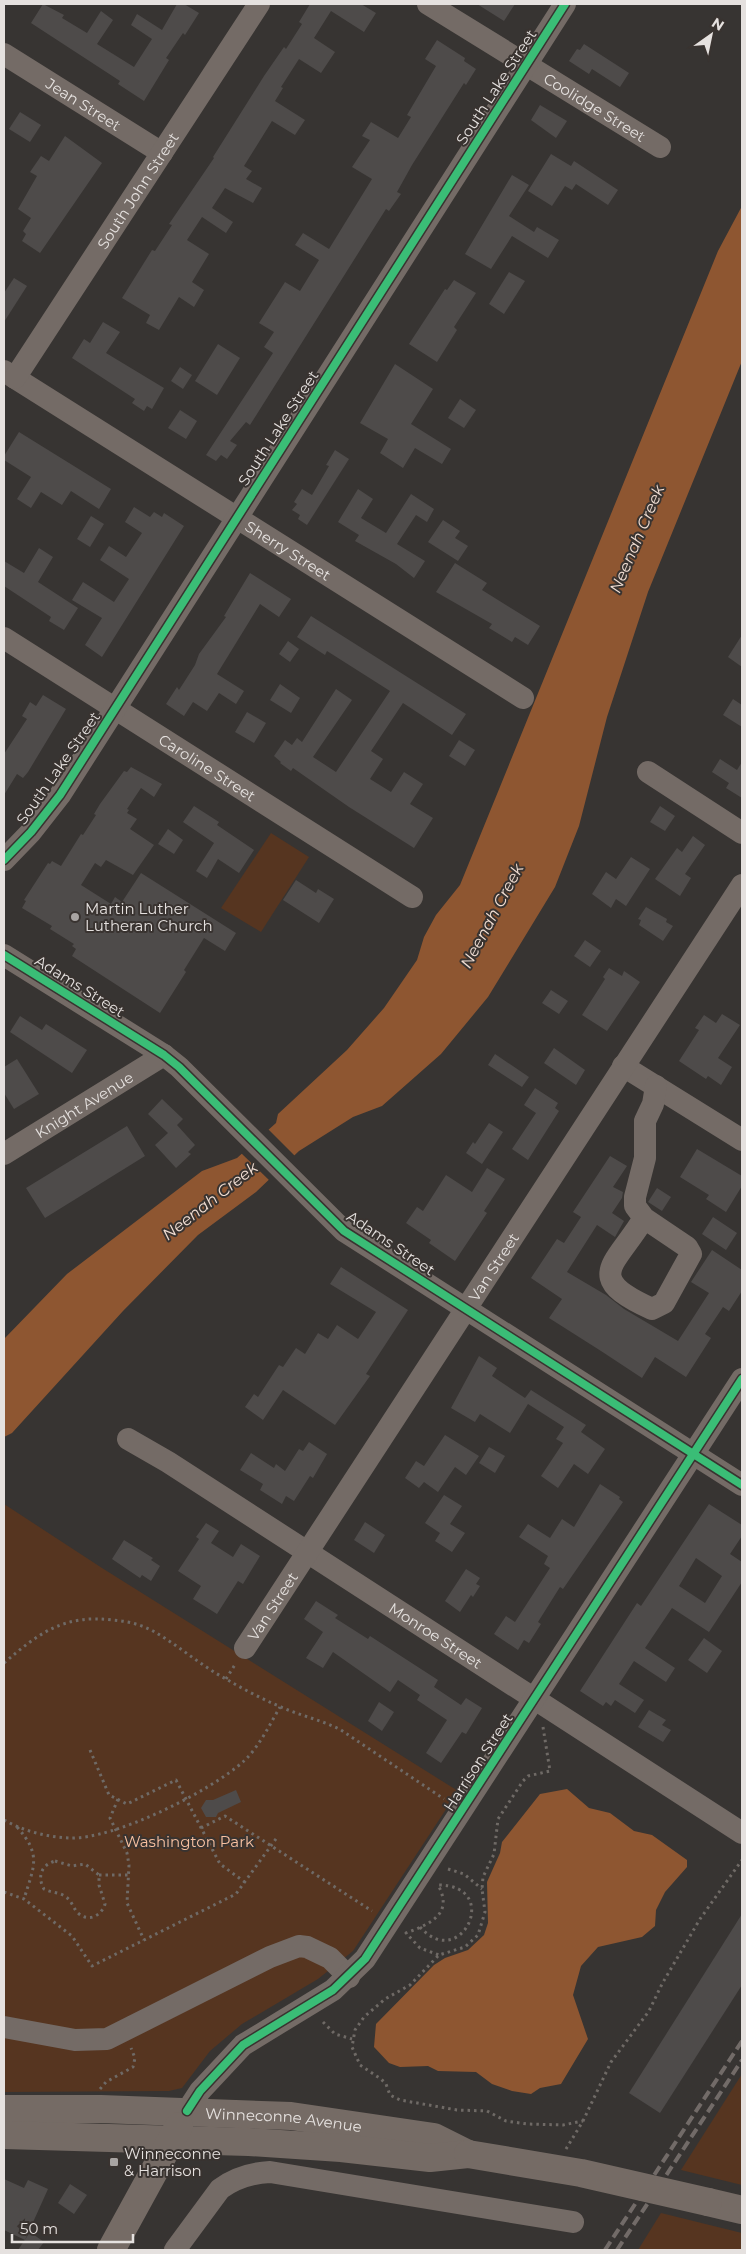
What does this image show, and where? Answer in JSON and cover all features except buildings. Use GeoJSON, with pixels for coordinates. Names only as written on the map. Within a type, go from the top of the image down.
{"type":"FeatureCollection","features":[{"type":"Feature","properties":{"kind":"main road","name":"Winneconne Avenue"},"geometry":{"type":"LineString","coordinates":[[4,2109],[101,2108],[267,2114],[387,2128],[434,2137],[468,2154]]}},
{"type":"Feature","properties":{"kind":"main road","name":"Harrison Street"},"geometry":{"type":"LineString","coordinates":[[111,2250],[187,2112]]}},
{"type":"Feature","properties":{"kind":"main road","name":"Winneconne Avenue"},"geometry":{"type":"LineString","coordinates":[[4,2135],[249,2142],[341,2148],[430,2158],[468,2154],[581,2173],[742,2210]]}},
{"type":"Feature","properties":{"kind":"street","name":"South John Street"},"geometry":{"type":"LineString","coordinates":[[9,375],[162,153],[259,4]]}},
{"type":"Feature","properties":{"kind":"street","name":"Coolidge Street"},"geometry":{"type":"LineString","coordinates":[[428,4],[660,147]]}},
{"type":"Feature","properties":{"kind":"street","name":"South Lake Street"},"geometry":{"type":"LineString","coordinates":[[4,860],[31,832],[60,795],[565,4]]}},
{"type":"Feature","properties":{"kind":"street","name":"Jean Street"},"geometry":{"type":"LineString","coordinates":[[4,54],[162,153]]}},
{"type":"Feature","properties":{"kind":"street","name":"Sherry Street"},"geometry":{"type":"LineString","coordinates":[[9,375],[523,698]]}},
{"type":"Feature","properties":{"kind":"street","name":"Caroline Street"},"geometry":{"type":"LineString","coordinates":[[4,638],[412,897]]}},
{"type":"Feature","properties":{"kind":"street"},"geometry":{"type":"LineString","coordinates":[[648,772],[742,832]]}},
{"type":"Feature","properties":{"kind":"street","name":"Van Street"},"geometry":{"type":"LineString","coordinates":[[243,1653],[742,885]]}},
{"type":"Feature","properties":{"kind":"street","name":"Adams Street"},"geometry":{"type":"LineString","coordinates":[[4,954],[164,1055],[203,1089],[344,1231],[742,1485]]}},
{"type":"Feature","properties":{"kind":"street","name":"Knight Avenue"},"geometry":{"type":"LineString","coordinates":[[4,1154],[164,1055]]}},
{"type":"Feature","properties":{"kind":"street"},"geometry":{"type":"LineString","coordinates":[[623,1066],[742,1140]]}},
{"type":"Feature","properties":{"kind":"street"},"geometry":{"type":"LineString","coordinates":[[644,1218],[635,1206],[635,1197],[645,1158],[645,1121],[653,1104],[656,1086]]}},
{"type":"Feature","properties":{"kind":"street","name":"Harrison Street"},"geometry":{"type":"LineString","coordinates":[[187,2112],[200,2091],[243,2045],[312,2004],[349,1977],[365,1959],[742,1379]]}},
{"type":"Feature","properties":{"kind":"street","name":"Monroe Street"},"geometry":{"type":"LineString","coordinates":[[128,1439],[168,1462],[742,1833]]}},
{"type":"Feature","properties":{"kind":"street"},"geometry":{"type":"LineString","coordinates":[[4,2027],[76,2040],[108,2039],[270,1957],[299,1946],[307,1947],[330,1958],[349,1977]]}},
{"type":"Feature","properties":{"kind":"street"},"geometry":{"type":"LineString","coordinates":[[175,2250],[220,2189],[230,2182],[258,2172],[270,2172],[573,2222]]}},
{"type":"Feature","properties":{"kind":"path"},"geometry":{"type":"LineString","coordinates":[[4,1663],[31,1640],[56,1626],[77,1619],[101,1618],[128,1621],[151,1630],[226,1679],[280,1707],[326,1722],[341,1730],[444,1799]]}},
{"type":"Feature","properties":{"kind":"path"},"geometry":{"type":"LineString","coordinates":[[226,1679],[243,1653]]}},
{"type":"Feature","properties":{"kind":"path"},"geometry":{"type":"LineString","coordinates":[[4,1820],[16,1827],[44,1835],[70,1838],[94,1836],[116,1830],[187,1800],[245,1760],[280,1707]]}},
{"type":"Feature","properties":{"kind":"path"},"geometry":{"type":"LineString","coordinates":[[543,1724],[550,1771],[528,1776],[502,1810],[498,1819],[494,1854],[484,1877],[482,1889],[484,1912],[478,1935],[465,1946],[439,1955],[410,1986],[391,1995],[364,2017],[355,2030],[352,2039],[355,2055],[360,2065],[386,2084],[394,2098],[457,2110],[487,2111],[506,2121],[527,2124],[563,2125],[583,2121],[611,2062],[649,2012],[662,1984],[700,1919],[742,1860]]}},
{"type":"Feature","properties":{"kind":"path"},"geometry":{"type":"LineString","coordinates":[[90,1750],[109,1795],[126,1804],[176,1780],[220,1864],[246,1883]]}},
{"type":"Feature","properties":{"kind":"path"},"geometry":{"type":"LineString","coordinates":[[118,1799],[110,1818],[127,1853],[129,1875],[127,1903],[144,1940]]}},
{"type":"Feature","properties":{"kind":"path"},"geometry":{"type":"LineString","coordinates":[[201,1828],[225,1816],[372,1910]]}},
{"type":"Feature","properties":{"kind":"path"},"geometry":{"type":"LineString","coordinates":[[16,1827],[34,1851],[35,1861],[24,1899]]}},
{"type":"Feature","properties":{"kind":"path"},"geometry":{"type":"LineString","coordinates":[[4,1892],[24,1899],[72,1936],[92,1966],[236,1894],[246,1883],[278,1836]]}},
{"type":"Feature","properties":{"kind":"path"},"geometry":{"type":"LineString","coordinates":[[99,1875],[99,1885],[105,1904],[100,1914],[90,1918],[80,1914],[66,1897],[44,1889],[41,1884],[41,1873],[49,1863],[55,1861],[72,1866],[85,1864],[99,1875],[129,1875]]}},
{"type":"Feature","properties":{"kind":"path"},"geometry":{"type":"LineString","coordinates":[[448,1869],[464,1874],[482,1889]]}},
{"type":"Feature","properties":{"kind":"path"},"geometry":{"type":"LineString","coordinates":[[32,1872],[41,1873]]}},
{"type":"Feature","properties":{"kind":"path"},"geometry":{"type":"LineString","coordinates":[[420,1927],[435,1939],[444,1940],[458,1936],[470,1924],[472,1911],[469,1900],[457,1889],[438,1884],[444,1898],[443,1906],[437,1918],[406,1933],[420,1948],[439,1955]]}},
{"type":"Feature","properties":{"kind":"path"},"geometry":{"type":"LineString","coordinates":[[323,2022],[335,2034],[352,2039]]}},
{"type":"Feature","properties":{"kind":"path"},"geometry":{"type":"LineString","coordinates":[[100,2095],[102,2084],[129,2070],[135,2063],[134,2052],[123,2031]]}},
{"type":"Feature","properties":{"kind":"green space"},"geometry":{"type":"Polygon","coordinates":[[[271,833],[309,857],[261,932],[221,908],[271,833]]]}},
{"type":"Feature","properties":{"kind":"green space","name":"Washington Park"},"geometry":{"type":"Polygon","coordinates":[[[4,1504],[102,1568],[458,1791],[353,1951],[318,1979],[242,2024],[210,2051],[182,2088],[169,2091],[4,2092],[4,1504]]]}},
{"type":"Feature","properties":{"kind":"green space"},"geometry":{"type":"Polygon","coordinates":[[[742,2074],[742,2185],[681,2170],[742,2074]]]}},
{"type":"Feature","properties":{"kind":"green space"},"geometry":{"type":"Polygon","coordinates":[[[661,2213],[742,2233],[742,2250],[638,2250],[661,2213]]]}},
{"type":"Feature","properties":{"kind":"water","name":"Neenah Creek"},"geometry":{"type":"Polygon","coordinates":[[[742,206],[742,361],[648,592],[607,717],[579,826],[555,887],[488,997],[441,1054],[382,1106],[353,1117],[299,1151],[256,1192],[198,1235],[123,1311],[12,1433],[4,1437],[4,1339],[67,1274],[202,1171],[237,1158],[276,1123],[278,1114],[347,1050],[384,1008],[417,960],[424,937],[436,915],[460,885],[718,251],[742,206]]]}},
{"type":"Feature","properties":{"kind":"water"},"geometry":{"type":"Polygon","coordinates":[[[567,1789],[589,1808],[610,1813],[634,1831],[652,1835],[687,1860],[687,1867],[665,1892],[656,1910],[655,1926],[642,1937],[598,1947],[581,1966],[573,1995],[588,2039],[561,2084],[540,2088],[531,2094],[512,2091],[492,2084],[476,2072],[438,2071],[428,2066],[400,2067],[389,2063],[374,2047],[376,2024],[434,1965],[445,1958],[468,1950],[484,1935],[488,1923],[487,1882],[500,1853],[502,1842],[540,1794],[567,1789]]]}},
{"type":"Feature","properties":{"kind":"pier"},"geometry":{"type":"Polygon","coordinates":[[[267,1128],[296,1157],[271,1182],[241,1153],[267,1128]]]}},
{"type":"Feature","properties":{"kind":"railway"},"geometry":{"type":"LineString","coordinates":[[605,2250],[742,2041]]}},
{"type":"Feature","properties":{"kind":"railway"},"geometry":{"type":"LineString","coordinates":[[617,2250],[742,2060]]}},
{"type":"Feature","properties":{"kind":"cycle path"},"geometry":{"type":"LineString","coordinates":[[4,860],[31,832],[60,795],[565,4]]}},
{"type":"Feature","properties":{"kind":"cycle path"},"geometry":{"type":"LineString","coordinates":[[4,955],[164,1055],[179,1067],[344,1231],[742,1485]]}},
{"type":"Feature","properties":{"kind":"cycle path"},"geometry":{"type":"LineString","coordinates":[[187,2111],[200,2091],[243,2045],[333,1990],[365,1959],[742,1379]]}},
{"type":"Feature","properties":{"kind":"place","name":"Martin Luther Lutheran Church"},"geometry":{"type":"Point","coordinates":[75,917]}},
{"type":"Feature","properties":{"kind":"place","name":"Winneconne & Harrison"},"geometry":{"type":"Point","coordinates":[114,2162]}}]}
